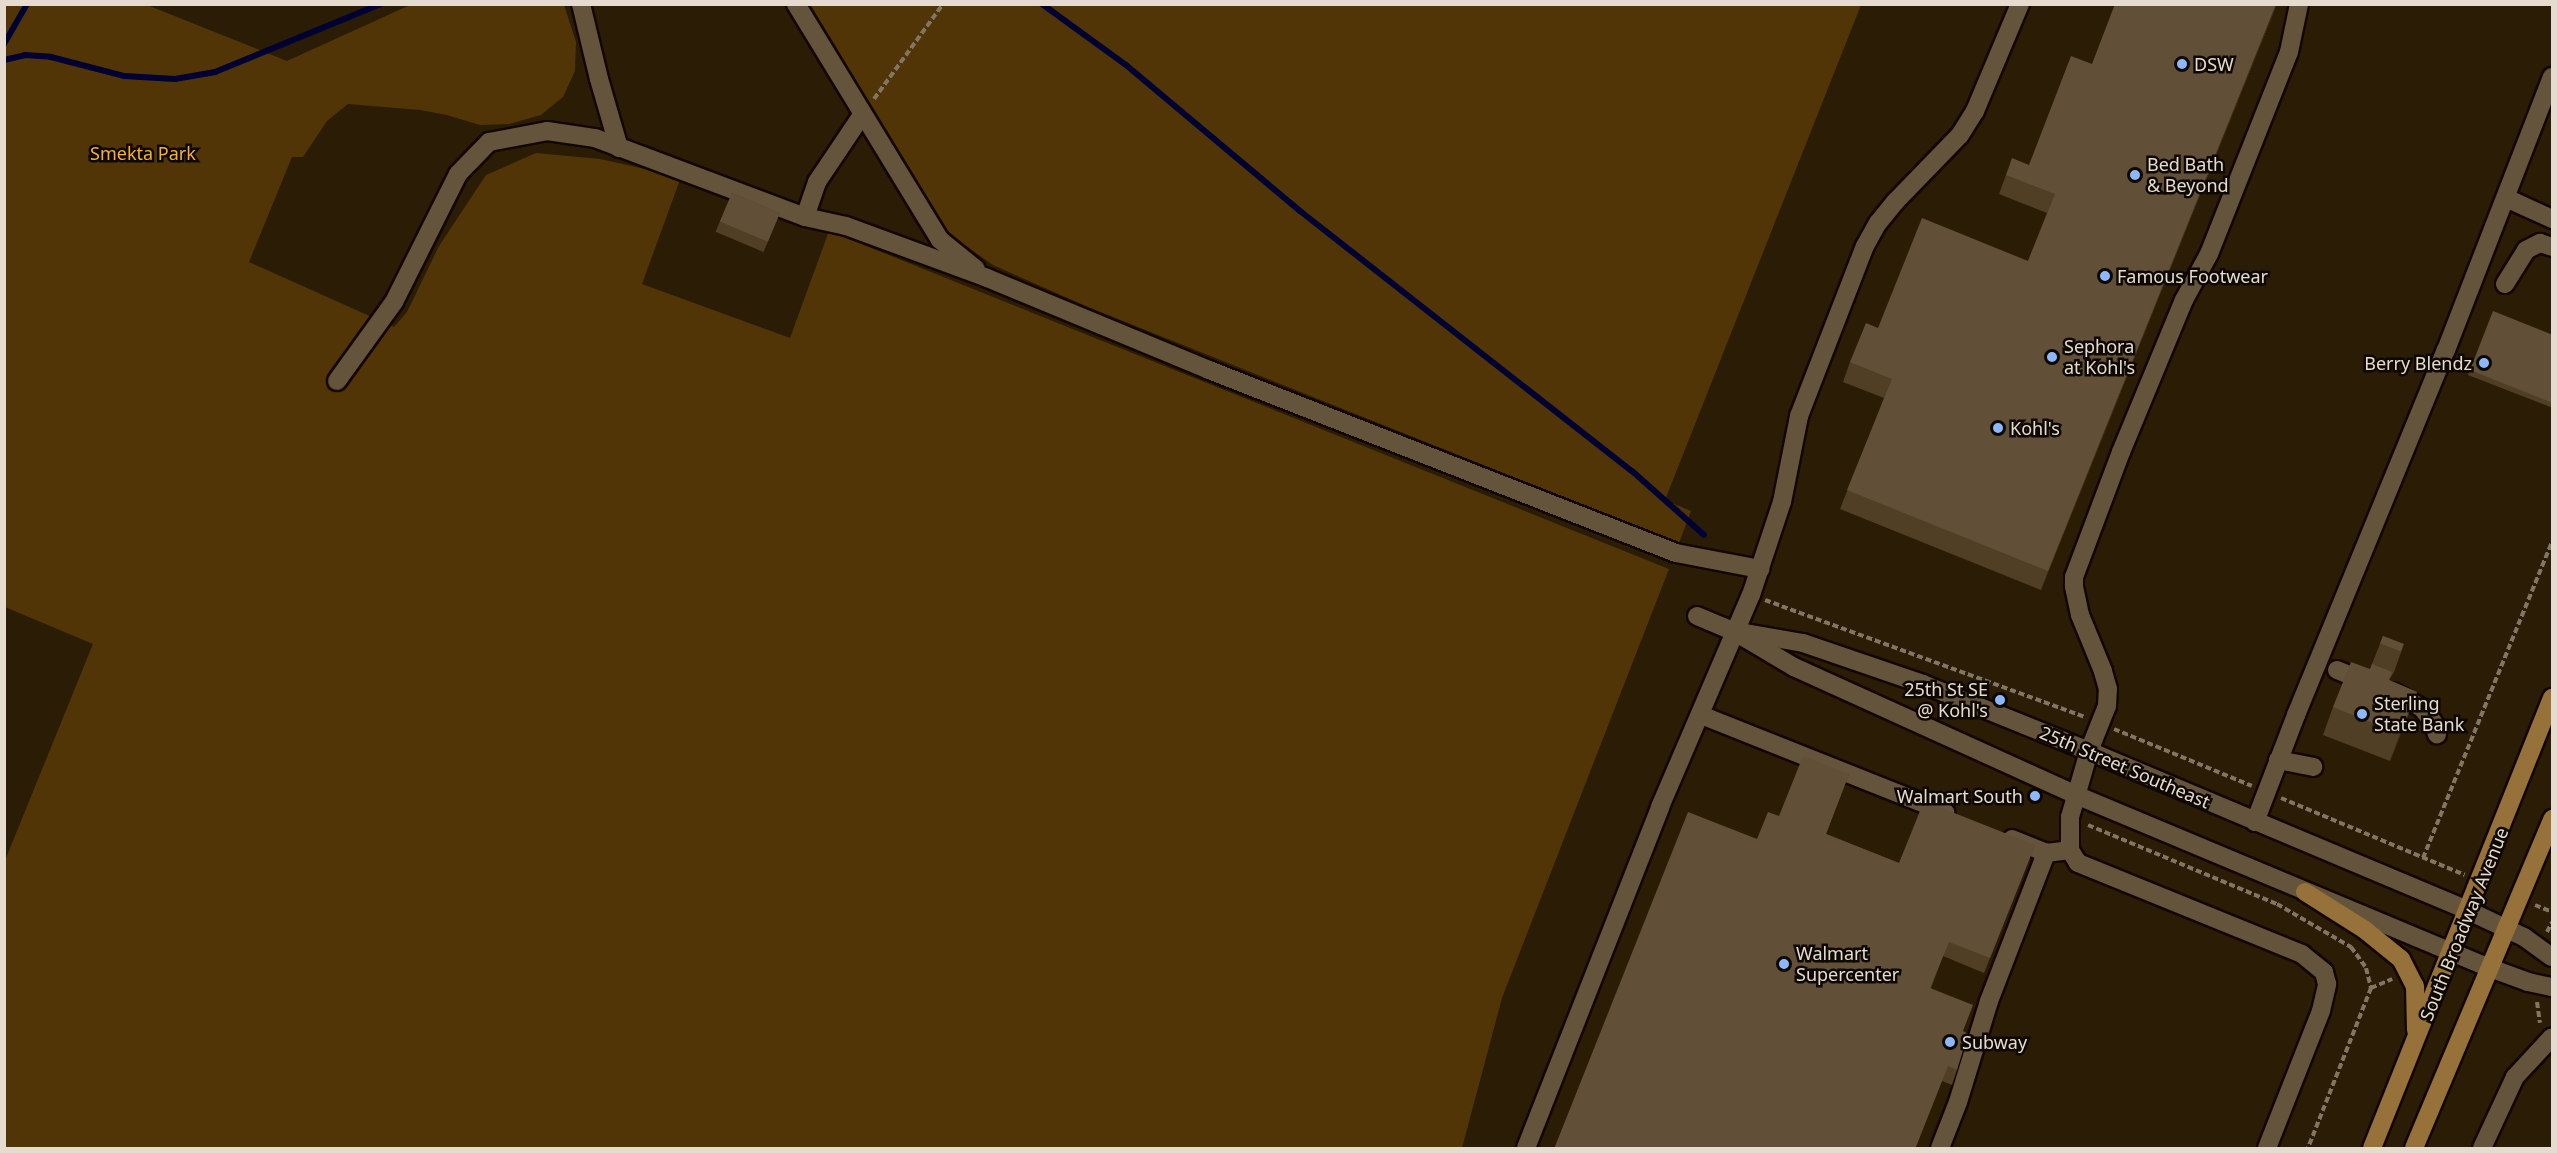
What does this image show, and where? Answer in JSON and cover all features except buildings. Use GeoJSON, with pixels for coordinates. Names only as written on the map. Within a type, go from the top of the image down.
{"type":"FeatureCollection","features":[{"type":"Feature","properties":{"kind":"main road","name":"South Broadway Avenue"},"geometry":{"type":"LineString","coordinates":[[2372,1149],[2553,698]]}},
{"type":"Feature","properties":{"kind":"main road"},"geometry":{"type":"LineString","coordinates":[[2414,1149],[2553,819]]}},
{"type":"Feature","properties":{"kind":"main road"},"geometry":{"type":"LineString","coordinates":[[2305,892],[2365,930],[2401,959],[2410,973],[2417,998],[2416,1044]]}},
{"type":"Feature","properties":{"kind":"street"},"geometry":{"type":"LineString","coordinates":[[581,4],[598,79],[619,148]]}},
{"type":"Feature","properties":{"kind":"street"},"geometry":{"type":"LineString","coordinates":[[796,4],[940,240],[987,278]]}},
{"type":"Feature","properties":{"kind":"street"},"geometry":{"type":"LineString","coordinates":[[1526,1149],[1660,807],[1736,632],[1760,569],[1782,502],[1799,416],[1865,246],[1878,223],[1895,202],[1960,135],[1986,90],[2020,4]]}},
{"type":"Feature","properties":{"kind":"street"},"geometry":{"type":"LineString","coordinates":[[2267,1149],[2324,1003],[2327,984],[2324,972],[2302,954],[2078,863],[2070,850],[2070,817],[2089,751],[2107,706],[2108,689],[2080,615],[2074,577],[2125,441],[2184,300],[2209,254],[2289,52],[2299,4]]}},
{"type":"Feature","properties":{"kind":"street"},"geometry":{"type":"LineString","coordinates":[[2255,822],[2553,77]]}},
{"type":"Feature","properties":{"kind":"street"},"geometry":{"type":"LineString","coordinates":[[805,217],[817,182],[862,115]]}},
{"type":"Feature","properties":{"kind":"street"},"geometry":{"type":"LineString","coordinates":[[337,381],[394,302],[458,174],[489,142],[547,131],[595,138],[805,217],[846,226],[987,278],[1560,510],[1676,553],[1760,569]]}},
{"type":"Feature","properties":{"kind":"street"},"geometry":{"type":"LineString","coordinates":[[2506,198],[2553,219]]}},
{"type":"Feature","properties":{"kind":"street"},"geometry":{"type":"LineString","coordinates":[[2505,284],[2526,250],[2540,243],[2553,247]]}},
{"type":"Feature","properties":{"kind":"street","name":"25th Street Southeast"},"geometry":{"type":"LineString","coordinates":[[1697,616],[1736,632],[1794,668],[2076,795],[2490,968],[2528,982],[2553,987]]}},
{"type":"Feature","properties":{"kind":"street","name":"25th Street Southeast"},"geometry":{"type":"LineString","coordinates":[[1736,632],[1803,642],[1923,684],[2089,751],[2469,911],[2506,928],[2553,957]]}},
{"type":"Feature","properties":{"kind":"street"},"geometry":{"type":"LineString","coordinates":[[2337,670],[2408,698],[2422,708],[2433,722],[2437,734]]}},
{"type":"Feature","properties":{"kind":"street"},"geometry":{"type":"LineString","coordinates":[[1701,715],[1965,820]]}},
{"type":"Feature","properties":{"kind":"street"},"geometry":{"type":"LineString","coordinates":[[2278,760],[2313,767]]}},
{"type":"Feature","properties":{"kind":"street"},"geometry":{"type":"LineString","coordinates":[[1998,834],[2046,853],[2070,850]]}},
{"type":"Feature","properties":{"kind":"street"},"geometry":{"type":"LineString","coordinates":[[1940,1149],[1958,1102],[1989,1001],[2046,853]]}},
{"type":"Feature","properties":{"kind":"street"},"geometry":{"type":"LineString","coordinates":[[2482,1149],[2515,1077],[2544,1034]]}},
{"type":"Feature","properties":{"kind":"path"},"geometry":{"type":"LineString","coordinates":[[862,115],[943,4]]}},
{"type":"Feature","properties":{"kind":"path"},"geometry":{"type":"LineString","coordinates":[[2423,858],[2553,542]]}},
{"type":"Feature","properties":{"kind":"path"},"geometry":{"type":"LineString","coordinates":[[1750,595],[2100,723],[2451,871]]}},
{"type":"Feature","properties":{"kind":"path"},"geometry":{"type":"LineString","coordinates":[[2070,817],[2277,904],[2351,947],[2366,968],[2371,988],[2308,1149]]}},
{"type":"Feature","properties":{"kind":"path"},"geometry":{"type":"LineString","coordinates":[[2534,996],[2544,1034]]}},
{"type":"Feature","properties":{"kind":"green space","name":"Smekta Park"},"geometry":{"type":"Polygon","coordinates":[[[5,5],[147,5],[287,61],[410,5],[564,5],[576,42],[575,71],[563,97],[541,115],[509,124],[480,125],[420,110],[348,104],[327,121],[303,157],[292,157],[249,262],[394,327],[407,312],[439,246],[486,175],[536,153],[600,159],[681,177],[642,284],[790,338],[829,231],[1669,569],[1502,998],[1462,1148],[5,1148],[4,863],[93,644],[5,607],[5,5]]]}},
{"type":"Feature","properties":{"kind":"green space"},"geometry":{"type":"Polygon","coordinates":[[[810,5],[1861,5],[1665,500],[1691,511],[1679,543],[1088,307],[993,265],[949,234],[810,5]]]}},
{"type":"Feature","properties":{"kind":"waterway"},"geometry":{"type":"LineString","coordinates":[[4,44],[27,4]]}},
{"type":"Feature","properties":{"kind":"waterway"},"geometry":{"type":"LineString","coordinates":[[4,60],[25,55],[51,57],[124,76],[175,79],[215,72],[381,4]]}},
{"type":"Feature","properties":{"kind":"waterway"},"geometry":{"type":"LineString","coordinates":[[1042,4],[1126,65],[1300,211],[1632,471],[1704,535]]}},
{"type":"Feature","properties":{"kind":"place","name":"DSW"},"geometry":{"type":"Point","coordinates":[2182,64]}},
{"type":"Feature","properties":{"kind":"place","name":"Bed Bath & Beyond"},"geometry":{"type":"Point","coordinates":[2135,175]}},
{"type":"Feature","properties":{"kind":"place","name":"Famous Footwear"},"geometry":{"type":"Point","coordinates":[2105,276]}},
{"type":"Feature","properties":{"kind":"place","name":"Sephora at Kohl's"},"geometry":{"type":"Point","coordinates":[2052,357]}},
{"type":"Feature","properties":{"kind":"place","name":"Berry Blendz"},"geometry":{"type":"Point","coordinates":[2484,363]}},
{"type":"Feature","properties":{"kind":"place","name":"Kohl's"},"geometry":{"type":"Point","coordinates":[1998,428]}},
{"type":"Feature","properties":{"kind":"place","name":"25th St SE @ Kohl's"},"geometry":{"type":"Point","coordinates":[2000,700]}},
{"type":"Feature","properties":{"kind":"place","name":"Sterling State Bank"},"geometry":{"type":"Point","coordinates":[2362,714]}},
{"type":"Feature","properties":{"kind":"place","name":"Walmart South"},"geometry":{"type":"Point","coordinates":[2035,796]}},
{"type":"Feature","properties":{"kind":"place","name":"Walmart Supercenter"},"geometry":{"type":"Point","coordinates":[1784,964]}},
{"type":"Feature","properties":{"kind":"place","name":"Subway"},"geometry":{"type":"Point","coordinates":[1950,1042]}}]}
